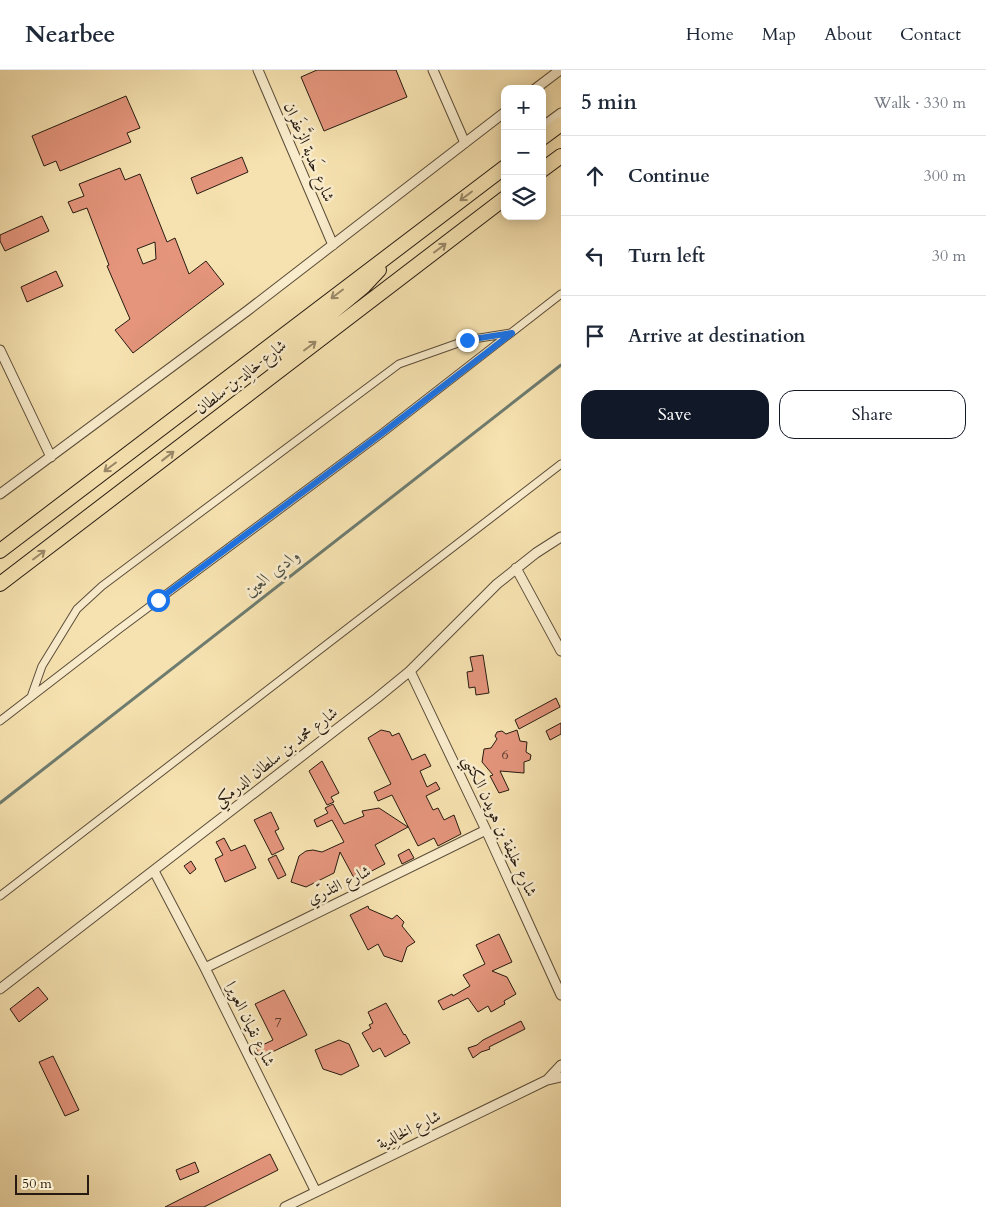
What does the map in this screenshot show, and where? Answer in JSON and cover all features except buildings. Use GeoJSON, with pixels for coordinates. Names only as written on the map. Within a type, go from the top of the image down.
{"type":"FeatureCollection","features":[{"type":"Feature","properties":{"kind":"main road"},"geometry":{"type":"LineString","coordinates":[[546,135],[561,124]]}},
{"type":"Feature","properties":{"kind":"main road"},"geometry":{"type":"LineString","coordinates":[[546,167],[561,156]]}},
{"type":"Feature","properties":{"kind":"main road","name":"شارع خالِد بن سلطان"},"geometry":{"type":"LineString","coordinates":[[0,551],[501,168]]}},
{"type":"Feature","properties":{"kind":"main road","name":"شارع خالِد بن سلطان"},"geometry":{"type":"LineString","coordinates":[[0,584],[501,201]]}},
{"type":"Feature","properties":{"kind":"main road"},"geometry":{"type":"LineString","coordinates":[[292,360],[287,355],[288,349],[370,281],[388,255]]}},
{"type":"Feature","properties":{"kind":"street","name":"شارع حَدبة الزَّعفَران"},"geometry":{"type":"LineString","coordinates":[[258,70],[333,245]]}},
{"type":"Feature","properties":{"kind":"street"},"geometry":{"type":"LineString","coordinates":[[433,70],[464,143]]}},
{"type":"Feature","properties":{"kind":"street"},"geometry":{"type":"LineString","coordinates":[[540,85],[560,70]]}},
{"type":"Feature","properties":{"kind":"street"},"geometry":{"type":"LineString","coordinates":[[546,124],[561,113]]}},
{"type":"Feature","properties":{"kind":"street"},"geometry":{"type":"LineString","coordinates":[[0,494],[165,373],[501,115]]}},
{"type":"Feature","properties":{"kind":"street"},"geometry":{"type":"LineString","coordinates":[[0,721],[374,440],[561,294]]}},
{"type":"Feature","properties":{"kind":"street"},"geometry":{"type":"LineString","coordinates":[[31,696],[42,666],[77,609],[102,586],[399,364],[467,340],[512,333]]}},
{"type":"Feature","properties":{"kind":"street"},"geometry":{"type":"LineString","coordinates":[[0,350],[51,456]]}},
{"type":"Feature","properties":{"kind":"street"},"geometry":{"type":"LineString","coordinates":[[0,896],[561,464]]}},
{"type":"Feature","properties":{"kind":"street","name":"شارع محمد بن سلطان الدرمكي"},"geometry":{"type":"LineString","coordinates":[[0,989],[377,698],[410,671],[478,601],[516,568],[561,537]]}},
{"type":"Feature","properties":{"kind":"street"},"geometry":{"type":"LineString","coordinates":[[516,568],[561,651]]}},
{"type":"Feature","properties":{"kind":"street","name":"شارع خليفة بن هويدن الكتبي"},"geometry":{"type":"LineString","coordinates":[[410,671],[486,830],[561,995]]}},
{"type":"Feature","properties":{"kind":"street","name":"شارع التذرّي"},"geometry":{"type":"LineString","coordinates":[[205,968],[486,830]]}},
{"type":"Feature","properties":{"kind":"street","name":"شارع نقيان العويرا"},"geometry":{"type":"LineString","coordinates":[[154,871],[205,968],[316,1192]]}},
{"type":"Feature","properties":{"kind":"street","name":"شارع الخالِدية"},"geometry":{"type":"LineString","coordinates":[[547,1080],[561,1065]]}},
{"type":"Feature","properties":{"kind":"street","name":"شارع الخالِدية"},"geometry":{"type":"LineString","coordinates":[[284,1207],[547,1080],[561,1077]]}},
{"type":"Feature","properties":{"kind":"waterway","name":"وادي العين"},"geometry":{"type":"LineString","coordinates":[[0,803],[561,365]]}},
{"type":"Feature","properties":{"kind":"route"},"geometry":{"type":"LineString","coordinates":[[158,600],[381,434],[512,333],[467,340]]}}]}
